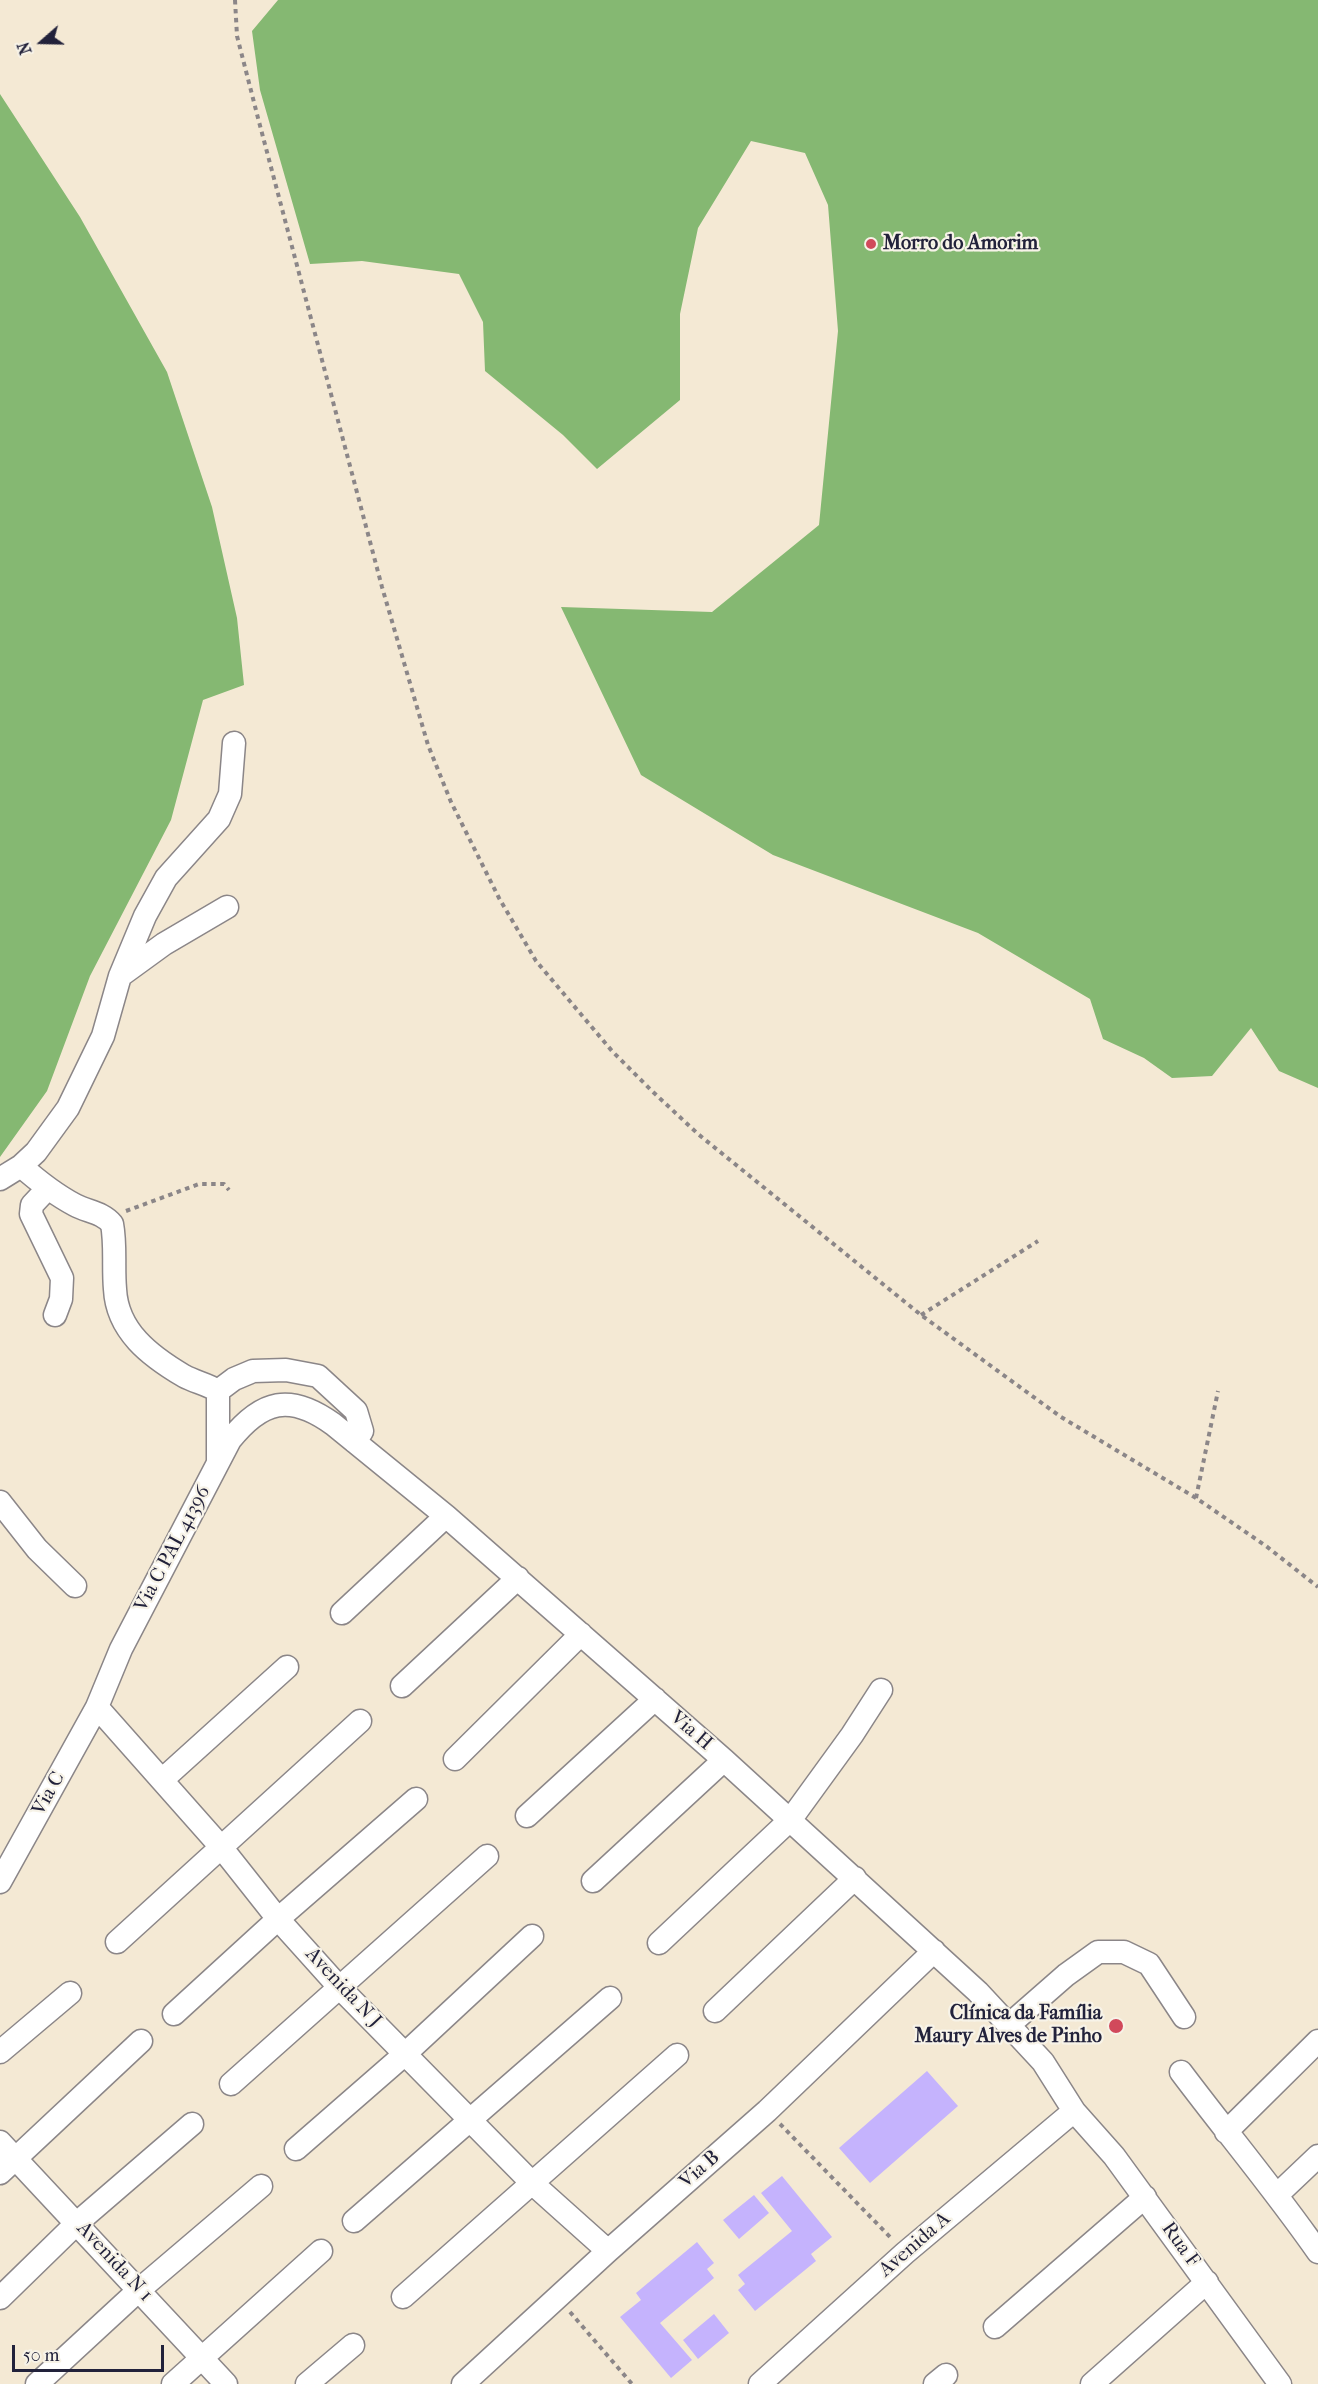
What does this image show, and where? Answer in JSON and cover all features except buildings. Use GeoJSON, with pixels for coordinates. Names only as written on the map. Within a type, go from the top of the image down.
{"type":"FeatureCollection","features":[{"type":"Feature","properties":{"kind":"street"},"geometry":{"type":"LineString","coordinates":[[0,1179],[21,1166],[43,1144],[68,1108],[103,1036],[120,976],[133,941],[166,878],[219,819],[230,794],[234,743]]}},
{"type":"Feature","properties":{"kind":"street"},"geometry":{"type":"LineString","coordinates":[[120,976],[164,944],[227,907]]}},
{"type":"Feature","properties":{"kind":"street"},"geometry":{"type":"LineString","coordinates":[[21,1166],[47,1189],[76,1206],[106,1217],[112,1224],[115,1291],[118,1311],[125,1326],[140,1346],[185,1377],[218,1391]]}},
{"type":"Feature","properties":{"kind":"street"},"geometry":{"type":"LineString","coordinates":[[47,1189],[32,1205],[31,1214],[62,1278],[61,1299],[54,1315]]}},
{"type":"Feature","properties":{"kind":"street"},"geometry":{"type":"LineString","coordinates":[[218,1391],[234,1379],[253,1371],[286,1370],[318,1376],[356,1411],[362,1431],[355,1442]]}},
{"type":"Feature","properties":{"kind":"street"},"geometry":{"type":"LineString","coordinates":[[218,1391],[218,1462]]}},
{"type":"Feature","properties":{"kind":"street","name":"Via H"},"geometry":{"type":"LineString","coordinates":[[269,1408],[300,1405],[318,1413],[446,1516],[518,1578],[791,1819],[934,1951],[1010,2024],[1043,2062],[1074,2111]]}},
{"type":"Feature","properties":{"kind":"street","name":"Via C PAL 41396"},"geometry":{"type":"LineString","coordinates":[[97,1707],[121,1649],[230,1440],[242,1425],[258,1412],[269,1408]]}},
{"type":"Feature","properties":{"kind":"street"},"geometry":{"type":"LineString","coordinates":[[0,1502],[37,1549],[75,1586]]}},
{"type":"Feature","properties":{"kind":"street"},"geometry":{"type":"LineString","coordinates":[[342,1613],[446,1516]]}},
{"type":"Feature","properties":{"kind":"street"},"geometry":{"type":"LineString","coordinates":[[402,1686],[518,1578]]}},
{"type":"Feature","properties":{"kind":"street"},"geometry":{"type":"LineString","coordinates":[[455,1759],[581,1634]]}},
{"type":"Feature","properties":{"kind":"street"},"geometry":{"type":"LineString","coordinates":[[162,1780],[287,1666]]}},
{"type":"Feature","properties":{"kind":"street"},"geometry":{"type":"LineString","coordinates":[[659,1943],[791,1819],[852,1735],[881,1690]]}},
{"type":"Feature","properties":{"kind":"street"},"geometry":{"type":"LineString","coordinates":[[527,1816],[655,1699]]}},
{"type":"Feature","properties":{"kind":"street","name":"Avenida N J"},"geometry":{"type":"LineString","coordinates":[[97,1707],[221,1846],[278,1919],[340,1988],[532,2183],[608,2251]]}},
{"type":"Feature","properties":{"kind":"street","name":"Via C"},"geometry":{"type":"LineString","coordinates":[[0,1882],[97,1707]]}},
{"type":"Feature","properties":{"kind":"street"},"geometry":{"type":"LineString","coordinates":[[117,1942],[360,1721]]}},
{"type":"Feature","properties":{"kind":"street"},"geometry":{"type":"LineString","coordinates":[[593,1881],[724,1760]]}},
{"type":"Feature","properties":{"kind":"street"},"geometry":{"type":"LineString","coordinates":[[174,2014],[278,1919],[416,1799]]}},
{"type":"Feature","properties":{"kind":"street"},"geometry":{"type":"LineString","coordinates":[[231,2084],[488,1856]]}},
{"type":"Feature","properties":{"kind":"street"},"geometry":{"type":"LineString","coordinates":[[715,2011],[855,1878]]}},
{"type":"Feature","properties":{"kind":"street"},"geometry":{"type":"LineString","coordinates":[[296,2149],[405,2054],[532,1936]]}},
{"type":"Feature","properties":{"kind":"street","name":"Via B"},"geometry":{"type":"LineString","coordinates":[[463,2384],[608,2251],[767,2111],[934,1951]]}},
{"type":"Feature","properties":{"kind":"street"},"geometry":{"type":"LineString","coordinates":[[1010,2024],[1066,1975],[1098,1952],[1124,1952],[1149,1964],[1184,2017]]}},
{"type":"Feature","properties":{"kind":"street"},"geometry":{"type":"LineString","coordinates":[[0,2052],[70,1993]]}},
{"type":"Feature","properties":{"kind":"street"},"geometry":{"type":"LineString","coordinates":[[354,2222],[610,1998]]}},
{"type":"Feature","properties":{"kind":"street"},"geometry":{"type":"LineString","coordinates":[[8,2166],[141,2041]]}},
{"type":"Feature","properties":{"kind":"street"},"geometry":{"type":"LineString","coordinates":[[1226,2132],[1318,2041]]}},
{"type":"Feature","properties":{"kind":"street"},"geometry":{"type":"LineString","coordinates":[[403,2297],[677,2055]]}},
{"type":"Feature","properties":{"kind":"street"},"geometry":{"type":"LineString","coordinates":[[1181,2072],[1226,2132],[1278,2194],[1318,2252]]}},
{"type":"Feature","properties":{"kind":"street","name":"Rua F"},"geometry":{"type":"LineString","coordinates":[[1074,2111],[1114,2156],[1145,2196],[1207,2282],[1270,2380]]}},
{"type":"Feature","properties":{"kind":"street","name":"Avenida A"},"geometry":{"type":"LineString","coordinates":[[760,2384],[905,2253],[1074,2111]]}},
{"type":"Feature","properties":{"kind":"street"},"geometry":{"type":"LineString","coordinates":[[0,2298],[77,2223],[192,2124]]}},
{"type":"Feature","properties":{"kind":"street","name":"Avenida N 1"},"geometry":{"type":"LineString","coordinates":[[0,2142],[8,2166],[77,2223],[226,2384]]}},
{"type":"Feature","properties":{"kind":"street"},"geometry":{"type":"LineString","coordinates":[[1278,2194],[1318,2156]]}},
{"type":"Feature","properties":{"kind":"street"},"geometry":{"type":"LineString","coordinates":[[37,2384],[140,2289],[261,2186]]}},
{"type":"Feature","properties":{"kind":"street"},"geometry":{"type":"LineString","coordinates":[[995,2327],[1145,2196]]}},
{"type":"Feature","properties":{"kind":"street"},"geometry":{"type":"LineString","coordinates":[[172,2384],[321,2251]]}},
{"type":"Feature","properties":{"kind":"street"},"geometry":{"type":"LineString","coordinates":[[1092,2384],[1207,2282]]}},
{"type":"Feature","properties":{"kind":"street"},"geometry":{"type":"LineString","coordinates":[[307,2384],[353,2344]]}},
{"type":"Feature","properties":{"kind":"path"},"geometry":{"type":"LineString","coordinates":[[234,0],[237,36],[382,587],[425,734],[451,802],[499,898],[543,970],[612,1051],[698,1134],[921,1315],[1061,1418],[1196,1498],[1266,1546],[1318,1587]]}},
{"type":"Feature","properties":{"kind":"path"},"geometry":{"type":"LineString","coordinates":[[106,1217],[199,1184],[224,1184],[229,1190]]}},
{"type":"Feature","properties":{"kind":"path"},"geometry":{"type":"LineString","coordinates":[[921,1315],[1038,1241]]}},
{"type":"Feature","properties":{"kind":"path"},"geometry":{"type":"LineString","coordinates":[[1196,1498],[1218,1391]]}},
{"type":"Feature","properties":{"kind":"path"},"geometry":{"type":"LineString","coordinates":[[767,2111],[905,2253]]}},
{"type":"Feature","properties":{"kind":"path"},"geometry":{"type":"LineString","coordinates":[[557,2298],[632,2384]]}},
{"type":"Feature","properties":{"kind":"green space"},"geometry":{"type":"Polygon","coordinates":[[[278,0],[1318,0],[1318,1088],[1279,1071],[1251,1028],[1212,1076],[1172,1078],[1144,1058],[1103,1039],[1090,999],[978,933],[773,855],[641,775],[561,607],[712,612],[819,525],[838,331],[828,205],[805,153],[751,141],[698,228],[680,314],[680,400],[597,469],[563,435],[485,371],[483,322],[459,274],[362,261],[310,264],[260,90],[252,31],[278,0]]]}},
{"type":"Feature","properties":{"kind":"green space"},"geometry":{"type":"Polygon","coordinates":[[[0,94],[80,217],[167,372],[212,507],[237,618],[244,685],[203,700],[171,820],[90,976],[47,1091],[0,1157],[0,94]]]}},
{"type":"Feature","properties":{"kind":"place","name":"Morro do Amorim"},"geometry":{"type":"Point","coordinates":[871,244]}},
{"type":"Feature","properties":{"kind":"place","name":"Clínica da Família Maury Alves de Pinho"},"geometry":{"type":"Point","coordinates":[1116,2026]}}]}
